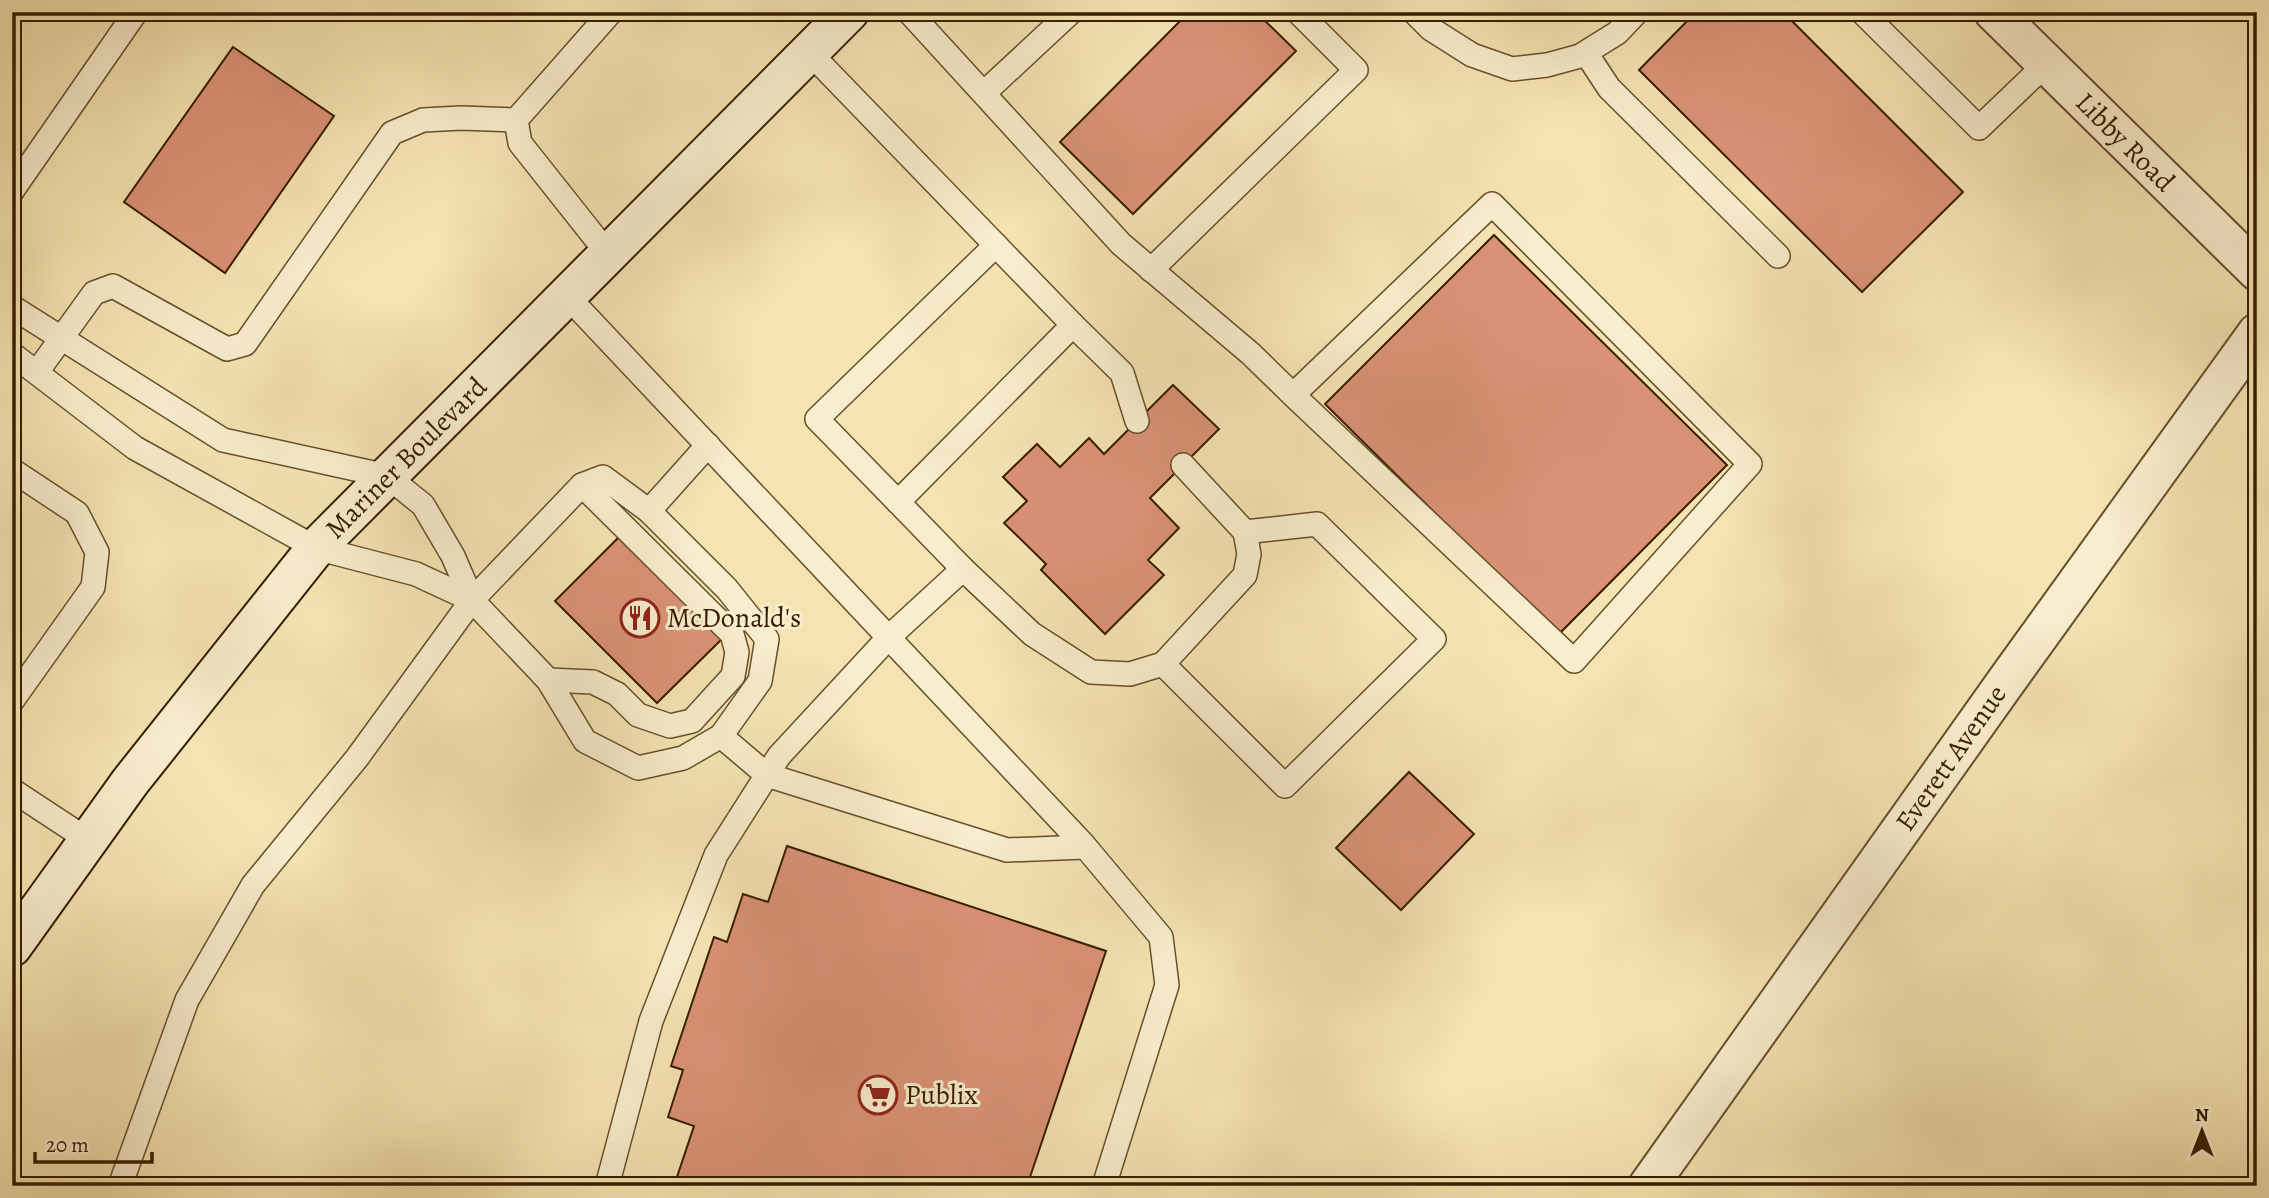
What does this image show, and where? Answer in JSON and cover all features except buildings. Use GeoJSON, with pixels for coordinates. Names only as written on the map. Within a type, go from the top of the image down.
{"type":"FeatureCollection","features":[{"type":"Feature","properties":{"kind":"street","name":"Mariner Boulevard"},"geometry":{"type":"LineString","coordinates":[[12,947],[130,782],[316,548],[849,12]]}},
{"type":"Feature","properties":{"kind":"street","name":"Libby Road"},"geometry":{"type":"LineString","coordinates":[[1994,12],[2257,271]]}},
{"type":"Feature","properties":{"kind":"street","name":"Everett Avenue"},"geometry":{"type":"LineString","coordinates":[[1648,1186],[2257,333]]}},
{"type":"Feature","properties":{"kind":"lane"},"geometry":{"type":"LineString","coordinates":[[12,191],[136,12]]}},
{"type":"Feature","properties":{"kind":"lane"},"geometry":{"type":"LineString","coordinates":[[516,120],[611,12]]}},
{"type":"Feature","properties":{"kind":"lane"},"geometry":{"type":"LineString","coordinates":[[909,12],[1121,244],[1251,354],[1293,395],[1574,660],[1750,464],[1492,204],[1293,395]]}},
{"type":"Feature","properties":{"kind":"lane"},"geometry":{"type":"LineString","coordinates":[[984,93],[1071,12]]}},
{"type":"Feature","properties":{"kind":"lane"},"geometry":{"type":"LineString","coordinates":[[1151,270],[1356,70],[1298,12]]}},
{"type":"Feature","properties":{"kind":"lane"},"geometry":{"type":"LineString","coordinates":[[1415,12],[1431,29],[1472,55],[1512,69],[1547,65],[1586,53],[1617,33],[1637,12]]}},
{"type":"Feature","properties":{"kind":"lane"},"geometry":{"type":"LineString","coordinates":[[1862,12],[1979,128],[2046,64]]}},
{"type":"Feature","properties":{"kind":"lane"},"geometry":{"type":"LineString","coordinates":[[809,52],[1122,373],[1137,421]]}},
{"type":"Feature","properties":{"kind":"lane"},"geometry":{"type":"LineString","coordinates":[[1586,53],[1609,88],[1778,256]]}},
{"type":"Feature","properties":{"kind":"lane"},"geometry":{"type":"LineString","coordinates":[[37,372],[94,293],[113,286],[227,349],[245,344],[392,133],[423,120],[516,120]]}},
{"type":"Feature","properties":{"kind":"lane"},"geometry":{"type":"LineString","coordinates":[[516,120],[520,143],[608,254]]}},
{"type":"Feature","properties":{"kind":"lane"},"geometry":{"type":"LineString","coordinates":[[996,246],[817,419],[963,569],[1032,634],[1091,672],[1130,674],[1163,664],[1245,575],[1249,554],[1245,532],[1183,465]]}},
{"type":"Feature","properties":{"kind":"lane"},"geometry":{"type":"LineString","coordinates":[[567,296],[1085,847],[1161,937],[1167,985],[1104,1186]]}},
{"type":"Feature","properties":{"kind":"lane"},"geometry":{"type":"LineString","coordinates":[[12,307],[223,440],[387,476],[424,505],[453,556],[472,600],[548,680],[585,741],[638,768],[683,758],[721,736],[760,681],[766,639],[727,590],[649,511],[603,477],[582,485],[472,600],[357,758],[253,885],[187,1000],[120,1186]]}},
{"type":"Feature","properties":{"kind":"lane"},"geometry":{"type":"LineString","coordinates":[[898,502],[1073,325]]}},
{"type":"Feature","properties":{"kind":"lane"},"geometry":{"type":"LineString","coordinates":[[12,354],[135,448],[316,548],[416,574],[472,600]]}},
{"type":"Feature","properties":{"kind":"lane"},"geometry":{"type":"LineString","coordinates":[[649,511],[708,446]]}},
{"type":"Feature","properties":{"kind":"lane"},"geometry":{"type":"LineString","coordinates":[[12,470],[77,513],[97,552],[93,587],[12,701]]}},
{"type":"Feature","properties":{"kind":"lane"},"geometry":{"type":"LineString","coordinates":[[548,680],[593,682],[617,694],[638,715],[670,726],[692,721],[733,676],[737,652],[732,634],[582,485]]}},
{"type":"Feature","properties":{"kind":"lane"},"geometry":{"type":"LineString","coordinates":[[1163,664],[1285,786],[1434,639],[1317,524],[1245,532]]}},
{"type":"Feature","properties":{"kind":"lane"},"geometry":{"type":"LineString","coordinates":[[607,1186],[651,1021],[716,855],[779,756],[888,637],[963,569]]}},
{"type":"Feature","properties":{"kind":"lane"},"geometry":{"type":"LineString","coordinates":[[721,736],[767,775],[1007,850],[1085,847]]}},
{"type":"Feature","properties":{"kind":"lane"},"geometry":{"type":"LineString","coordinates":[[12,790],[88,840]]}},
{"type":"Feature","properties":{"kind":"place","name":"McDonald's"},"geometry":{"type":"Point","coordinates":[640,618]}},
{"type":"Feature","properties":{"kind":"place","name":"Publix"},"geometry":{"type":"Point","coordinates":[878,1095]}}]}
